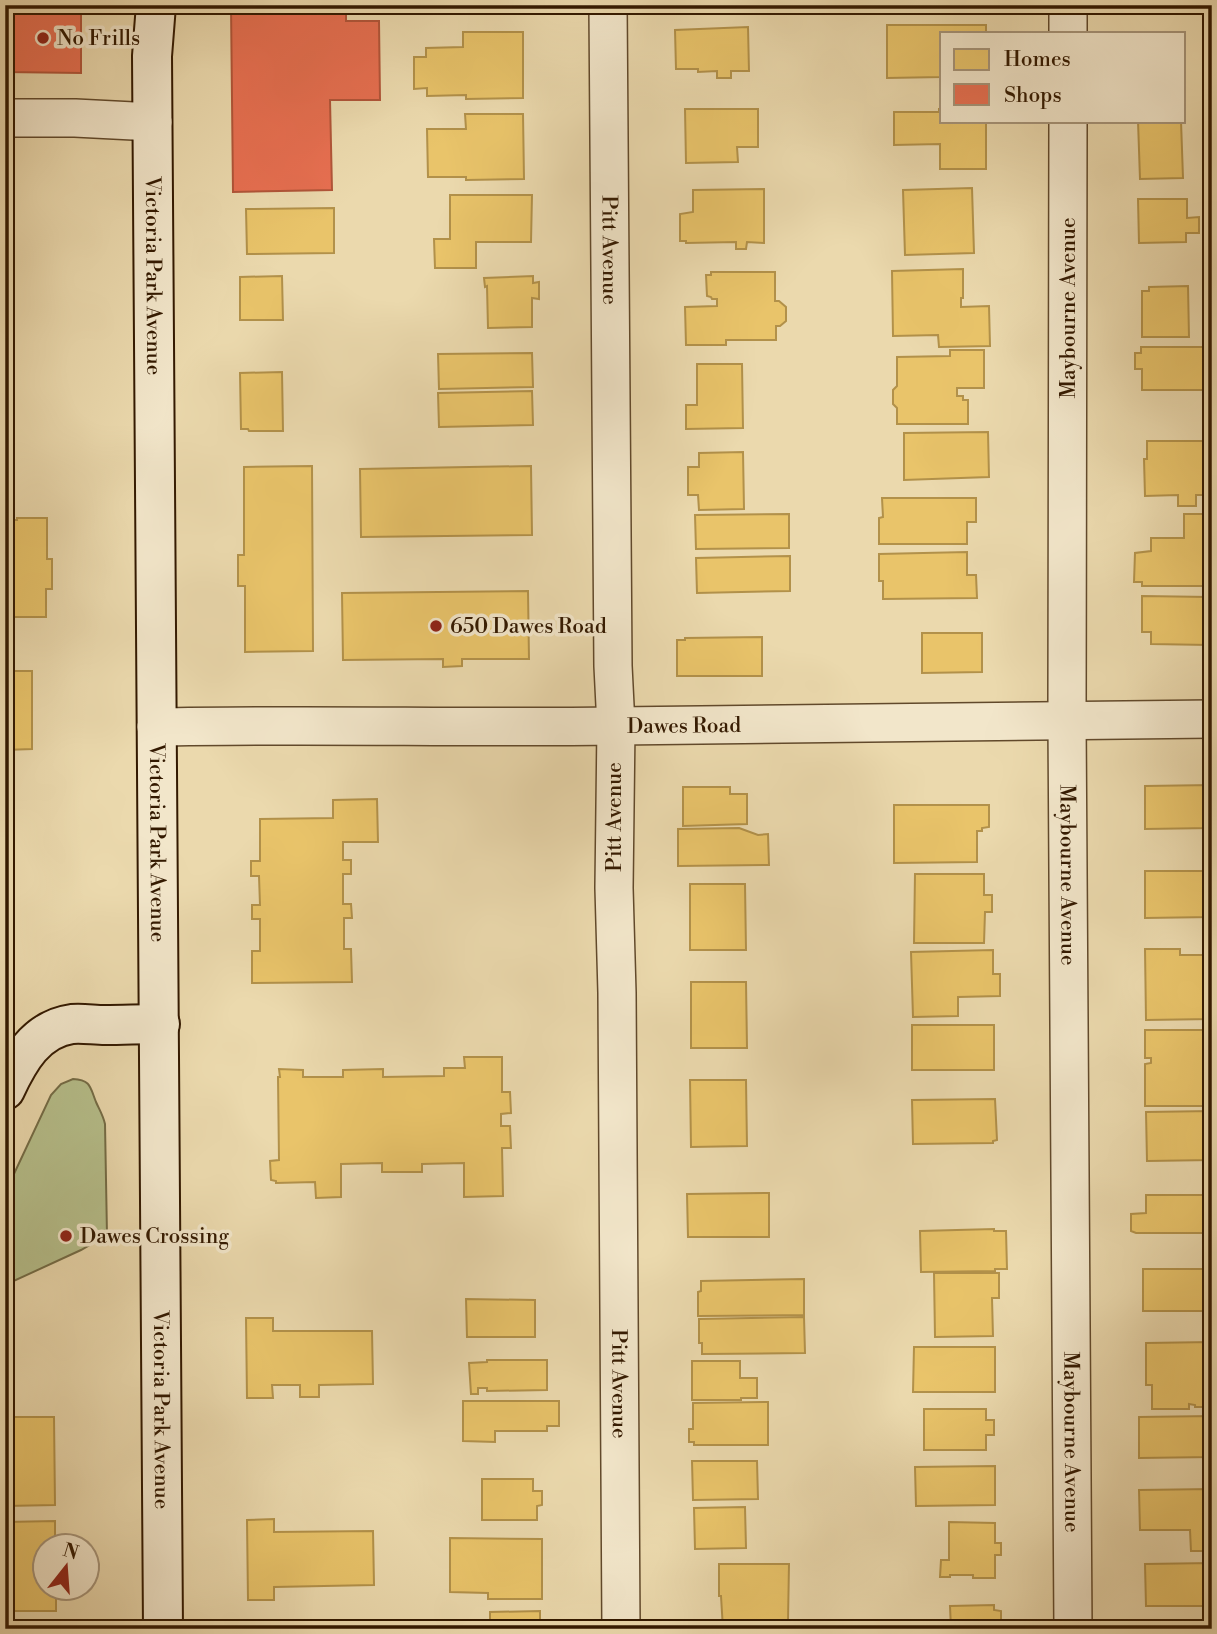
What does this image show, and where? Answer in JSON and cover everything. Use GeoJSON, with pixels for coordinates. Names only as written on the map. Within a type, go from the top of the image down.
{"type":"FeatureCollection","features":[{"type":"Feature","properties":{"kind":"main road","name":"Victoria Park Avenue"},"geometry":{"type":"LineString","coordinates":[[145,5],[152,56]]}},
{"type":"Feature","properties":{"kind":"main road","name":"Victoria Park Avenue"},"geometry":{"type":"LineString","coordinates":[[156,5],[152,56],[163,1629]]}},
{"type":"Feature","properties":{"kind":"main road"},"geometry":{"type":"LineString","coordinates":[[5,1090],[13,1072],[31,1046],[41,1036],[57,1028],[75,1024],[160,1024]]}},
{"type":"Feature","properties":{"kind":"street","name":"Pitt Avenue"},"geometry":{"type":"LineString","coordinates":[[608,5],[613,666],[616,726],[614,888],[621,1629]]}},
{"type":"Feature","properties":{"kind":"street"},"geometry":{"type":"LineString","coordinates":[[1068,5],[1068,32]]}},
{"type":"Feature","properties":{"kind":"street"},"geometry":{"type":"LineString","coordinates":[[5,118],[153,122]]}},
{"type":"Feature","properties":{"kind":"street","name":"Maybourne Avenue"},"geometry":{"type":"LineString","coordinates":[[1068,122],[1067,720],[1073,1629]]}},
{"type":"Feature","properties":{"kind":"street","name":"Dawes Road"},"geometry":{"type":"LineString","coordinates":[[156,727],[616,726],[1212,719]]}},
{"type":"Feature","properties":{"kind":"green space"},"geometry":{"type":"Polygon","coordinates":[[[73,1079],[89,1085],[105,1124],[107,1235],[5,1285],[5,1193],[51,1095],[61,1084],[73,1079]]]}},
{"type":"Feature","properties":{"kind":"building: Homes"},"geometry":{"type":"Polygon","coordinates":[[[778,5],[824,5],[824,9],[778,10],[778,5]]]}},
{"type":"Feature","properties":{"kind":"building: Homes"},"geometry":{"type":"Polygon","coordinates":[[[887,25],[986,25],[986,32],[940,32],[940,77],[887,78],[887,25]]]}},
{"type":"Feature","properties":{"kind":"building: Homes"},"geometry":{"type":"Polygon","coordinates":[[[748,27],[749,71],[731,71],[731,78],[717,78],[717,71],[676,69],[675,30],[748,27]]]}},
{"type":"Feature","properties":{"kind":"building: Homes"},"geometry":{"type":"Polygon","coordinates":[[[463,32],[523,32],[523,98],[466,99],[466,95],[427,96],[427,88],[414,89],[414,57],[426,57],[426,48],[463,47],[463,32]]]}},
{"type":"Feature","properties":{"kind":"building: Homes"},"geometry":{"type":"Polygon","coordinates":[[[685,109],[758,109],[758,147],[737,147],[738,162],[686,163],[685,109]]]}},
{"type":"Feature","properties":{"kind":"building: Homes"},"geometry":{"type":"Polygon","coordinates":[[[940,109],[940,122],[986,122],[986,169],[940,169],[940,144],[894,145],[894,112],[939,112],[940,109]]]}},
{"type":"Feature","properties":{"kind":"building: Homes"},"geometry":{"type":"Polygon","coordinates":[[[465,114],[523,114],[524,179],[466,180],[466,177],[428,177],[427,129],[466,129],[465,114]]]}},
{"type":"Feature","properties":{"kind":"building: Homes"},"geometry":{"type":"Polygon","coordinates":[[[1138,122],[1181,122],[1183,178],[1140,179],[1138,122]]]}},
{"type":"Feature","properties":{"kind":"building: Homes"},"geometry":{"type":"Polygon","coordinates":[[[972,188],[974,253],[905,255],[903,190],[972,188]]]}},
{"type":"Feature","properties":{"kind":"building: Homes"},"geometry":{"type":"Polygon","coordinates":[[[764,189],[764,243],[747,242],[746,249],[736,249],[736,242],[680,241],[680,214],[693,212],[693,190],[764,189]]]}},
{"type":"Feature","properties":{"kind":"building: Homes"},"geometry":{"type":"Polygon","coordinates":[[[450,195],[532,195],[531,242],[476,242],[476,268],[435,268],[434,239],[450,239],[450,195]]]}},
{"type":"Feature","properties":{"kind":"building: Homes"},"geometry":{"type":"Polygon","coordinates":[[[1138,199],[1187,199],[1187,218],[1199,217],[1199,233],[1186,233],[1186,242],[1139,243],[1138,199]]]}},
{"type":"Feature","properties":{"kind":"building: Homes"},"geometry":{"type":"Polygon","coordinates":[[[334,208],[334,253],[247,254],[246,209],[334,208]]]}},
{"type":"Feature","properties":{"kind":"building: Homes"},"geometry":{"type":"Polygon","coordinates":[[[963,269],[961,307],[989,306],[990,346],[939,347],[938,335],[893,336],[892,271],[963,269]]]}},
{"type":"Feature","properties":{"kind":"building: Homes"},"geometry":{"type":"Polygon","coordinates":[[[711,272],[775,272],[775,301],[786,307],[786,321],[776,326],[776,340],[726,340],[726,345],[686,345],[685,307],[717,306],[717,299],[707,296],[706,275],[711,275],[711,272]]]}},
{"type":"Feature","properties":{"kind":"building: Homes"},"geometry":{"type":"Polygon","coordinates":[[[282,276],[283,320],[240,320],[240,277],[282,276]]]}},
{"type":"Feature","properties":{"kind":"building: Homes"},"geometry":{"type":"Polygon","coordinates":[[[533,276],[533,283],[539,282],[539,299],[532,298],[532,327],[488,328],[487,286],[485,287],[484,278],[533,276]]]}},
{"type":"Feature","properties":{"kind":"building: Homes"},"geometry":{"type":"Polygon","coordinates":[[[1188,286],[1189,337],[1142,337],[1142,291],[1149,291],[1149,287],[1188,286]]]}},
{"type":"Feature","properties":{"kind":"building: Homes"},"geometry":{"type":"Polygon","coordinates":[[[1141,347],[1204,347],[1205,390],[1142,390],[1142,369],[1135,369],[1135,353],[1141,353],[1141,347]]]}},
{"type":"Feature","properties":{"kind":"building: Homes"},"geometry":{"type":"Polygon","coordinates":[[[950,350],[984,350],[984,388],[957,388],[957,396],[968,400],[968,424],[897,424],[893,390],[897,386],[897,357],[950,356],[950,350]]]}},
{"type":"Feature","properties":{"kind":"building: Homes"},"geometry":{"type":"Polygon","coordinates":[[[532,353],[533,387],[439,389],[438,354],[532,353]]]}},
{"type":"Feature","properties":{"kind":"building: Homes"},"geometry":{"type":"Polygon","coordinates":[[[697,364],[742,364],[743,428],[686,429],[686,405],[697,405],[697,364]]]}},
{"type":"Feature","properties":{"kind":"building: Homes"},"geometry":{"type":"Polygon","coordinates":[[[282,372],[283,431],[241,429],[240,373],[282,372]]]}},
{"type":"Feature","properties":{"kind":"building: Homes"},"geometry":{"type":"Polygon","coordinates":[[[532,391],[533,425],[439,427],[438,393],[532,391]]]}},
{"type":"Feature","properties":{"kind":"building: Homes"},"geometry":{"type":"Polygon","coordinates":[[[988,432],[989,477],[904,480],[904,433],[988,432]]]}},
{"type":"Feature","properties":{"kind":"building: Homes"},"geometry":{"type":"Polygon","coordinates":[[[1147,441],[1212,441],[1212,495],[1196,495],[1196,506],[1178,506],[1178,495],[1145,496],[1144,459],[1147,459],[1147,441]]]}},
{"type":"Feature","properties":{"kind":"building: Homes"},"geometry":{"type":"Polygon","coordinates":[[[743,452],[744,509],[699,510],[698,495],[688,495],[688,467],[699,467],[699,453],[743,452]]]}},
{"type":"Feature","properties":{"kind":"building: Homes"},"geometry":{"type":"Polygon","coordinates":[[[312,466],[313,651],[245,652],[245,586],[238,586],[238,555],[244,555],[244,467],[312,466]]]}},
{"type":"Feature","properties":{"kind":"building: Homes"},"geometry":{"type":"Polygon","coordinates":[[[531,466],[532,535],[361,537],[360,469],[531,466]]]}},
{"type":"Feature","properties":{"kind":"building: Homes"},"geometry":{"type":"Polygon","coordinates":[[[882,498],[976,498],[976,522],[967,522],[967,544],[879,544],[879,518],[883,517],[882,498]]]}},
{"type":"Feature","properties":{"kind":"building: Homes"},"geometry":{"type":"Polygon","coordinates":[[[789,514],[789,548],[696,549],[695,515],[789,514]]]}},
{"type":"Feature","properties":{"kind":"building: Homes"},"geometry":{"type":"Polygon","coordinates":[[[1184,514],[1212,514],[1212,586],[1142,586],[1142,582],[1134,582],[1135,553],[1151,551],[1151,538],[1184,538],[1184,514]]]}},
{"type":"Feature","properties":{"kind":"building: Homes"},"geometry":{"type":"Polygon","coordinates":[[[47,518],[47,559],[52,559],[52,589],[46,589],[46,617],[5,617],[5,520],[47,518]]]}},
{"type":"Feature","properties":{"kind":"building: Homes"},"geometry":{"type":"Polygon","coordinates":[[[967,552],[967,575],[976,575],[977,598],[883,599],[883,581],[879,581],[879,554],[967,552]]]}},
{"type":"Feature","properties":{"kind":"building: Homes"},"geometry":{"type":"Polygon","coordinates":[[[790,556],[790,591],[697,593],[696,558],[790,556]]]}},
{"type":"Feature","properties":{"kind":"building: Homes","name":"650 Dawes Road"},"geometry":{"type":"Polygon","coordinates":[[[528,591],[529,659],[462,659],[462,666],[443,667],[443,659],[343,660],[342,593],[528,591]]]}},
{"type":"Feature","properties":{"kind":"building: Homes"},"geometry":{"type":"Polygon","coordinates":[[[1142,596],[1209,597],[1209,645],[1151,644],[1151,632],[1142,632],[1142,596]]]}},
{"type":"Feature","properties":{"kind":"building: Homes"},"geometry":{"type":"Polygon","coordinates":[[[922,633],[982,633],[982,672],[922,673],[922,633]]]}},
{"type":"Feature","properties":{"kind":"building: Homes"},"geometry":{"type":"Polygon","coordinates":[[[762,637],[762,676],[677,676],[677,640],[762,637]]]}},
{"type":"Feature","properties":{"kind":"building: Homes"},"geometry":{"type":"Polygon","coordinates":[[[5,671],[32,671],[32,749],[5,750],[5,671]]]}},
{"type":"Feature","properties":{"kind":"building: Homes"},"geometry":{"type":"Polygon","coordinates":[[[1212,785],[1212,828],[1145,829],[1145,786],[1212,785]]]}},
{"type":"Feature","properties":{"kind":"building: Homes"},"geometry":{"type":"Polygon","coordinates":[[[683,787],[730,787],[730,794],[747,794],[747,824],[683,826],[683,787]]]}},
{"type":"Feature","properties":{"kind":"building: Homes"},"geometry":{"type":"Polygon","coordinates":[[[377,799],[378,842],[343,842],[343,860],[351,860],[351,874],[343,874],[343,904],[351,904],[352,918],[344,918],[344,949],[351,949],[352,982],[252,983],[252,951],[260,951],[260,919],[252,919],[252,905],[260,905],[259,876],[251,876],[251,861],[260,861],[260,819],[333,818],[333,800],[377,799]]]}},
{"type":"Feature","properties":{"kind":"building: Homes"},"geometry":{"type":"Polygon","coordinates":[[[894,805],[989,805],[989,827],[977,831],[977,862],[894,863],[894,805]]]}},
{"type":"Feature","properties":{"kind":"building: Homes"},"geometry":{"type":"Polygon","coordinates":[[[739,828],[758,835],[768,834],[769,865],[678,866],[678,829],[739,828]]]}},
{"type":"Feature","properties":{"kind":"building: Homes"},"geometry":{"type":"Polygon","coordinates":[[[1145,871],[1212,871],[1212,917],[1145,918],[1145,871]]]}},
{"type":"Feature","properties":{"kind":"building: Homes"},"geometry":{"type":"Polygon","coordinates":[[[915,874],[984,874],[984,895],[992,895],[992,912],[985,912],[984,943],[914,943],[915,874]]]}},
{"type":"Feature","properties":{"kind":"building: Homes"},"geometry":{"type":"Polygon","coordinates":[[[690,884],[745,884],[746,950],[690,950],[690,884]]]}},
{"type":"Feature","properties":{"kind":"building: Homes"},"geometry":{"type":"Polygon","coordinates":[[[1145,949],[1180,949],[1180,955],[1212,955],[1212,1019],[1146,1020],[1145,949]]]}},
{"type":"Feature","properties":{"kind":"building: Homes"},"geometry":{"type":"Polygon","coordinates":[[[993,950],[993,974],[1000,974],[1000,996],[958,997],[958,1016],[913,1017],[911,952],[993,950]]]}},
{"type":"Feature","properties":{"kind":"building: Homes"},"geometry":{"type":"Polygon","coordinates":[[[691,982],[746,982],[747,1048],[691,1048],[691,982]]]}},
{"type":"Feature","properties":{"kind":"building: Homes"},"geometry":{"type":"Polygon","coordinates":[[[912,1025],[994,1025],[994,1070],[912,1070],[912,1025]]]}},
{"type":"Feature","properties":{"kind":"building: Homes"},"geometry":{"type":"Polygon","coordinates":[[[1145,1030],[1212,1030],[1212,1106],[1145,1106],[1145,1064],[1151,1063],[1151,1058],[1145,1058],[1145,1030]]]}},
{"type":"Feature","properties":{"kind":"building: Homes"},"geometry":{"type":"Polygon","coordinates":[[[464,1057],[502,1057],[502,1092],[510,1092],[511,1113],[501,1114],[501,1126],[510,1126],[511,1148],[502,1148],[503,1196],[464,1197],[464,1163],[422,1164],[422,1172],[382,1172],[382,1163],[341,1164],[341,1197],[316,1198],[315,1182],[276,1183],[271,1180],[270,1161],[279,1160],[279,1069],[303,1070],[303,1077],[343,1077],[343,1070],[383,1069],[383,1077],[444,1076],[444,1068],[465,1068],[464,1057]]]}},
{"type":"Feature","properties":{"kind":"building: Homes"},"geometry":{"type":"Polygon","coordinates":[[[690,1080],[746,1080],[747,1146],[691,1147],[690,1080]]]}},
{"type":"Feature","properties":{"kind":"building: Homes"},"geometry":{"type":"Polygon","coordinates":[[[995,1099],[997,1140],[993,1143],[913,1144],[912,1100],[995,1099]]]}},
{"type":"Feature","properties":{"kind":"building: Homes"},"geometry":{"type":"Polygon","coordinates":[[[1212,1111],[1212,1160],[1147,1161],[1146,1112],[1212,1111]]]}},
{"type":"Feature","properties":{"kind":"building: Homes"},"geometry":{"type":"Polygon","coordinates":[[[769,1193],[769,1237],[688,1237],[687,1194],[769,1193]]]}},
{"type":"Feature","properties":{"kind":"building: Homes"},"geometry":{"type":"Polygon","coordinates":[[[1146,1195],[1212,1195],[1212,1233],[1131,1231],[1131,1214],[1146,1213],[1146,1195]]]}},
{"type":"Feature","properties":{"kind":"building: Homes"},"geometry":{"type":"Polygon","coordinates":[[[920,1231],[1006,1231],[1007,1269],[921,1272],[920,1231]]]}},
{"type":"Feature","properties":{"kind":"building: Homes"},"geometry":{"type":"Polygon","coordinates":[[[1143,1269],[1212,1269],[1212,1311],[1143,1311],[1143,1269]]]}},
{"type":"Feature","properties":{"kind":"building: Homes"},"geometry":{"type":"Polygon","coordinates":[[[934,1273],[999,1273],[999,1298],[992,1298],[993,1336],[935,1337],[934,1273]]]}},
{"type":"Feature","properties":{"kind":"building: Homes"},"geometry":{"type":"Polygon","coordinates":[[[804,1279],[804,1315],[698,1316],[701,1281],[804,1279]]]}},
{"type":"Feature","properties":{"kind":"building: Homes"},"geometry":{"type":"Polygon","coordinates":[[[466,1299],[535,1300],[535,1337],[467,1337],[466,1299]]]}},
{"type":"Feature","properties":{"kind":"building: Homes"},"geometry":{"type":"Polygon","coordinates":[[[804,1317],[805,1353],[702,1354],[699,1319],[804,1317]]]}},
{"type":"Feature","properties":{"kind":"building: Homes"},"geometry":{"type":"Polygon","coordinates":[[[246,1318],[273,1318],[273,1331],[372,1331],[373,1384],[319,1385],[319,1397],[300,1397],[300,1385],[272,1385],[273,1398],[247,1398],[246,1318]]]}},
{"type":"Feature","properties":{"kind":"building: Homes"},"geometry":{"type":"Polygon","coordinates":[[[1212,1342],[1212,1407],[1195,1407],[1189,1404],[1189,1409],[1152,1409],[1152,1385],[1146,1385],[1146,1343],[1212,1342]]]}},
{"type":"Feature","properties":{"kind":"building: Homes"},"geometry":{"type":"Polygon","coordinates":[[[914,1347],[995,1347],[995,1392],[913,1392],[914,1347]]]}},
{"type":"Feature","properties":{"kind":"building: Homes"},"geometry":{"type":"Polygon","coordinates":[[[487,1360],[547,1360],[547,1390],[487,1391],[487,1388],[478,1388],[478,1394],[471,1394],[469,1363],[487,1360]]]}},
{"type":"Feature","properties":{"kind":"building: Homes"},"geometry":{"type":"Polygon","coordinates":[[[692,1361],[740,1361],[740,1378],[757,1378],[757,1398],[692,1400],[692,1361]]]}},
{"type":"Feature","properties":{"kind":"building: Homes"},"geometry":{"type":"Polygon","coordinates":[[[463,1401],[559,1401],[559,1426],[547,1426],[547,1431],[495,1431],[495,1442],[463,1441],[463,1401]]]}},
{"type":"Feature","properties":{"kind":"building: Homes"},"geometry":{"type":"Polygon","coordinates":[[[768,1402],[768,1445],[694,1445],[694,1442],[689,1442],[689,1429],[693,1429],[693,1403],[768,1402]]]}},
{"type":"Feature","properties":{"kind":"building: Homes"},"geometry":{"type":"Polygon","coordinates":[[[924,1409],[986,1409],[986,1420],[994,1420],[994,1435],[986,1435],[986,1450],[924,1450],[924,1409]]]}},
{"type":"Feature","properties":{"kind":"building: Homes"},"geometry":{"type":"Polygon","coordinates":[[[1212,1416],[1212,1457],[1139,1458],[1139,1417],[1212,1416]]]}},
{"type":"Feature","properties":{"kind":"building: Homes"},"geometry":{"type":"Polygon","coordinates":[[[5,1417],[54,1417],[55,1505],[5,1506],[5,1417]]]}},
{"type":"Feature","properties":{"kind":"building: Homes"},"geometry":{"type":"Polygon","coordinates":[[[692,1461],[757,1461],[758,1499],[693,1500],[692,1461]]]}},
{"type":"Feature","properties":{"kind":"building: Homes"},"geometry":{"type":"Polygon","coordinates":[[[995,1466],[995,1505],[916,1506],[915,1467],[995,1466]]]}},
{"type":"Feature","properties":{"kind":"building: Homes"},"geometry":{"type":"Polygon","coordinates":[[[482,1479],[533,1479],[533,1491],[542,1491],[542,1505],[537,1506],[537,1520],[482,1520],[482,1479]]]}},
{"type":"Feature","properties":{"kind":"building: Homes"},"geometry":{"type":"Polygon","coordinates":[[[1212,1489],[1212,1551],[1191,1551],[1190,1530],[1140,1530],[1139,1490],[1212,1489]]]}},
{"type":"Feature","properties":{"kind":"building: Homes"},"geometry":{"type":"Polygon","coordinates":[[[745,1507],[746,1548],[695,1549],[694,1508],[745,1507]]]}},
{"type":"Feature","properties":{"kind":"building: Homes"},"geometry":{"type":"Polygon","coordinates":[[[274,1519],[274,1532],[373,1531],[374,1585],[274,1587],[274,1600],[248,1600],[247,1520],[274,1519]]]}},
{"type":"Feature","properties":{"kind":"building: Homes"},"geometry":{"type":"Polygon","coordinates":[[[55,1521],[55,1532],[32,1532],[32,1602],[56,1602],[56,1611],[5,1611],[5,1522],[55,1521]]]}},
{"type":"Feature","properties":{"kind":"building: Homes"},"geometry":{"type":"Polygon","coordinates":[[[949,1522],[995,1523],[995,1543],[1001,1543],[1001,1555],[995,1555],[995,1578],[973,1578],[973,1575],[940,1577],[941,1560],[949,1560],[949,1522]]]}},
{"type":"Feature","properties":{"kind":"building: Homes"},"geometry":{"type":"Polygon","coordinates":[[[450,1538],[542,1539],[542,1599],[488,1599],[488,1593],[450,1592],[450,1538]]]}},
{"type":"Feature","properties":{"kind":"building: Homes"},"geometry":{"type":"Polygon","coordinates":[[[1212,1563],[1212,1606],[1146,1606],[1145,1564],[1212,1563]]]}},
{"type":"Feature","properties":{"kind":"building: Homes"},"geometry":{"type":"Polygon","coordinates":[[[719,1564],[789,1564],[788,1622],[756,1622],[756,1629],[723,1629],[719,1564]]]}},
{"type":"Feature","properties":{"kind":"building: Homes"},"geometry":{"type":"Polygon","coordinates":[[[994,1605],[994,1610],[1001,1611],[1001,1629],[951,1629],[950,1606],[994,1605]]]}},
{"type":"Feature","properties":{"kind":"building: Homes"},"geometry":{"type":"Polygon","coordinates":[[[540,1611],[540,1629],[490,1629],[490,1612],[540,1611]]]}},
{"type":"Feature","properties":{"kind":"building: Homes"},"geometry":{"type":"Polygon","coordinates":[[[84,1624],[84,1629],[21,1629],[21,1625],[84,1624]]]}},
{"type":"Feature","properties":{"kind":"building: Shops","name":"No Frills"},"geometry":{"type":"Polygon","coordinates":[[[5,5],[81,5],[81,73],[5,72],[5,5]]]}},
{"type":"Feature","properties":{"kind":"building: Shops"},"geometry":{"type":"Polygon","coordinates":[[[231,5],[346,5],[346,21],[379,21],[380,100],[330,100],[332,190],[233,192],[231,5]]]}},
{"type":"Feature","properties":{"kind":"place","name":"No Frills"},"geometry":{"type":"Point","coordinates":[43,38]}},
{"type":"Feature","properties":{"kind":"place","name":"650 Dawes Road"},"geometry":{"type":"Point","coordinates":[436,626]}},
{"type":"Feature","properties":{"kind":"place","name":"Dawes Crossing"},"geometry":{"type":"Point","coordinates":[66,1236]}}]}
